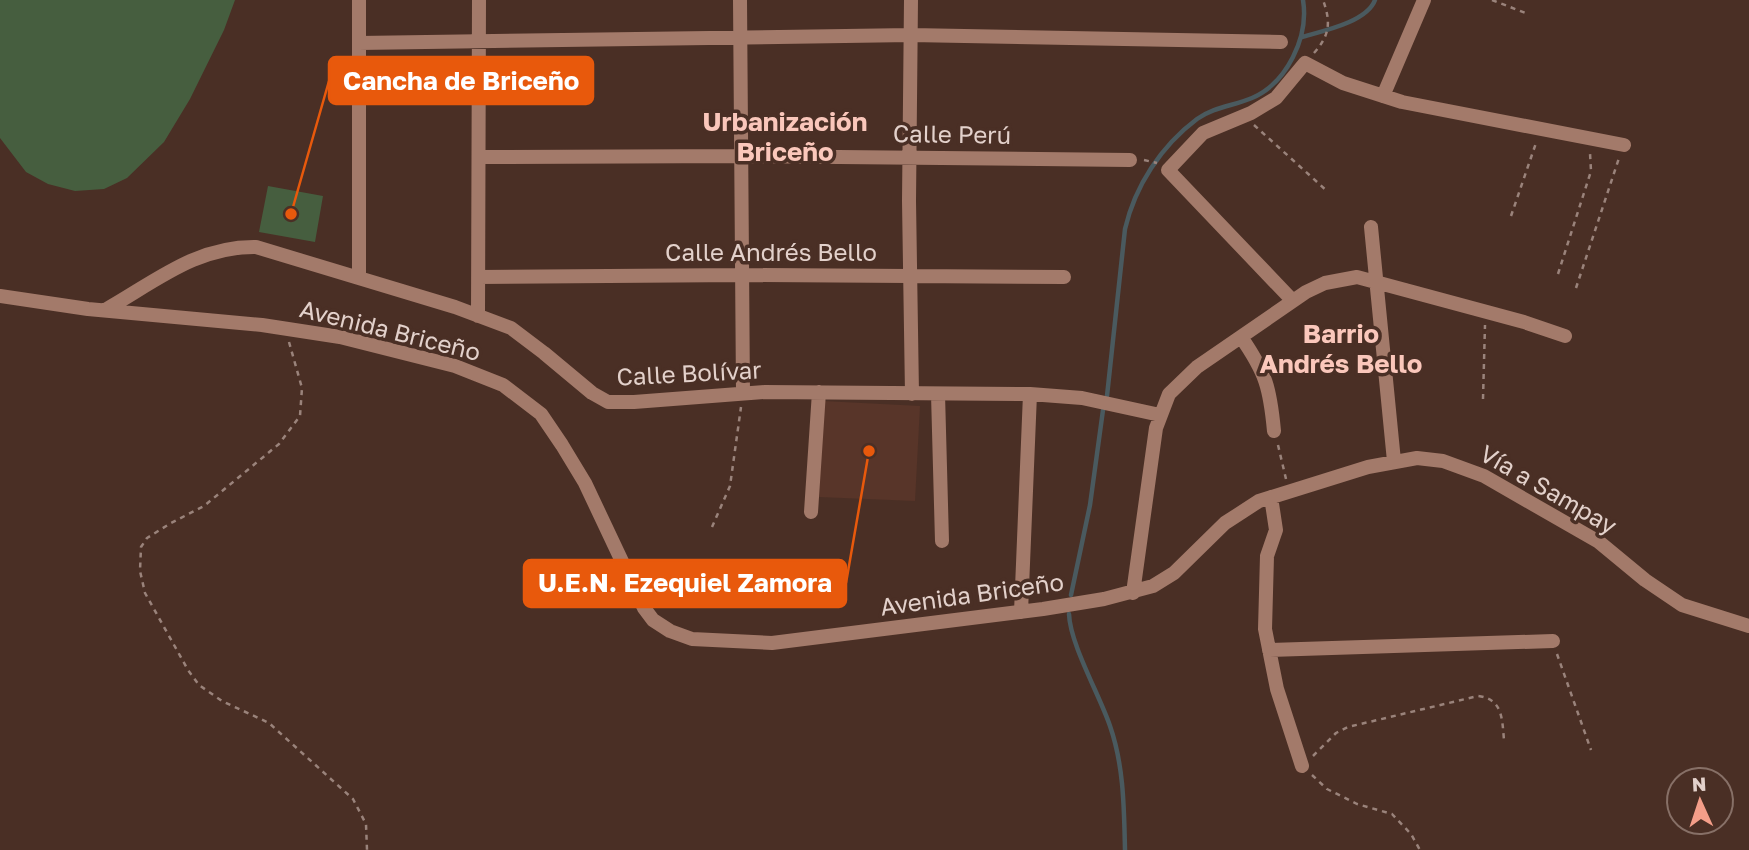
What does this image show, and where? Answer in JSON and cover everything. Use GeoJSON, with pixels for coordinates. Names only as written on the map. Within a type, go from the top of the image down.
{"type":"FeatureCollection","features":[{"type":"Feature","properties":{"kind":"street"},"geometry":{"type":"LineString","coordinates":[[359,0],[359,278]]}},
{"type":"Feature","properties":{"kind":"street"},"geometry":{"type":"LineString","coordinates":[[478,316],[480,0]]}},
{"type":"Feature","properties":{"kind":"street"},"geometry":{"type":"LineString","coordinates":[[740,0],[743,393]]}},
{"type":"Feature","properties":{"kind":"street"},"geometry":{"type":"LineString","coordinates":[[911,0],[912,394]]}},
{"type":"Feature","properties":{"kind":"street"},"geometry":{"type":"LineString","coordinates":[[1383,96],[1424,0]]}},
{"type":"Feature","properties":{"kind":"street"},"geometry":{"type":"LineString","coordinates":[[359,43],[480,39],[911,35],[1280,42]]}},
{"type":"Feature","properties":{"kind":"street"},"geometry":{"type":"LineString","coordinates":[[1293,301],[1168,170],[1203,133],[1244,116],[1276,98],[1306,63],[1343,83],[1426,108],[1624,145]]}},
{"type":"Feature","properties":{"kind":"street","name":"Calle Perú"},"geometry":{"type":"LineString","coordinates":[[479,157],[740,156],[1130,160]]}},
{"type":"Feature","properties":{"kind":"street"},"geometry":{"type":"LineString","coordinates":[[1371,227],[1394,461]]}},
{"type":"Feature","properties":{"kind":"street","name":"Calle Bolívar"},"geometry":{"type":"LineString","coordinates":[[105,310],[199,256],[232,248],[256,247],[270,249],[511,328],[592,394],[608,402],[743,393],[1030,394],[1082,398],[1160,415]]}},
{"type":"Feature","properties":{"kind":"street","name":"Calle Andrés Bello"},"geometry":{"type":"LineString","coordinates":[[478,277],[1064,277]]}},
{"type":"Feature","properties":{"kind":"street"},"geometry":{"type":"LineString","coordinates":[[1132,593],[1147,482],[1160,415],[1169,394],[1196,367],[1293,301],[1325,283],[1357,277],[1486,311],[1565,336]]}},
{"type":"Feature","properties":{"kind":"street","name":"Avenida Briceño"},"geometry":{"type":"LineString","coordinates":[[0,296],[105,310],[284,328],[340,337],[456,366],[503,385],[541,414],[585,483],[644,608],[653,620],[670,631],[692,639],[772,643],[1021,612],[1132,593]]}},
{"type":"Feature","properties":{"kind":"street"},"geometry":{"type":"LineString","coordinates":[[1241,337],[1265,377],[1275,431]]}},
{"type":"Feature","properties":{"kind":"street"},"geometry":{"type":"LineString","coordinates":[[811,512],[819,392]]}},
{"type":"Feature","properties":{"kind":"street"},"geometry":{"type":"LineString","coordinates":[[938,394],[942,541]]}},
{"type":"Feature","properties":{"kind":"street"},"geometry":{"type":"LineString","coordinates":[[1021,612],[1030,394]]}},
{"type":"Feature","properties":{"kind":"street","name":"Vía a Sampay"},"geometry":{"type":"LineString","coordinates":[[1132,593],[1163,580],[1224,523],[1243,509],[1289,491],[1394,461],[1417,458],[1444,461],[1484,475],[1599,542],[1645,580],[1682,605],[1749,626]]}},
{"type":"Feature","properties":{"kind":"street"},"geometry":{"type":"LineString","coordinates":[[1271,497],[1276,530],[1267,556],[1265,629],[1288,726],[1302,766]]}},
{"type":"Feature","properties":{"kind":"street"},"geometry":{"type":"LineString","coordinates":[[1269,650],[1553,641]]}},
{"type":"Feature","properties":{"kind":"path"},"geometry":{"type":"LineString","coordinates":[[1306,63],[1327,36],[1329,23],[1323,0]]}},
{"type":"Feature","properties":{"kind":"path"},"geometry":{"type":"LineString","coordinates":[[1492,0],[1528,14]]}},
{"type":"Feature","properties":{"kind":"path"},"geometry":{"type":"LineString","coordinates":[[1244,116],[1327,191]]}},
{"type":"Feature","properties":{"kind":"path"},"geometry":{"type":"LineString","coordinates":[[1511,216],[1532,157],[1537,128]]}},
{"type":"Feature","properties":{"kind":"path"},"geometry":{"type":"LineString","coordinates":[[1558,274],[1591,171],[1592,139]]}},
{"type":"Feature","properties":{"kind":"path"},"geometry":{"type":"LineString","coordinates":[[1576,289],[1624,145]]}},
{"type":"Feature","properties":{"kind":"path"},"geometry":{"type":"LineString","coordinates":[[1130,160],[1152,160],[1168,170]]}},
{"type":"Feature","properties":{"kind":"path"},"geometry":{"type":"LineString","coordinates":[[1483,399],[1486,311]]}},
{"type":"Feature","properties":{"kind":"path"},"geometry":{"type":"LineString","coordinates":[[284,328],[302,388],[300,416],[279,444],[204,506],[146,538],[141,547],[140,571],[145,593],[199,685],[222,701],[269,723],[353,799],[366,824],[367,850]]}},
{"type":"Feature","properties":{"kind":"path"},"geometry":{"type":"LineString","coordinates":[[712,527],[730,486],[743,393]]}},
{"type":"Feature","properties":{"kind":"path"},"geometry":{"type":"LineString","coordinates":[[1275,431],[1289,491]]}},
{"type":"Feature","properties":{"kind":"path"},"geometry":{"type":"LineString","coordinates":[[1553,641],[1591,750]]}},
{"type":"Feature","properties":{"kind":"path"},"geometry":{"type":"LineString","coordinates":[[1420,850],[1406,828],[1392,814],[1357,804],[1327,789],[1302,766],[1335,733],[1348,727],[1463,698],[1485,697],[1498,705],[1504,740]]}},
{"type":"Feature","properties":{"kind":"shaded area"},"geometry":{"type":"Polygon","coordinates":[[[823,401],[920,406],[915,501],[819,497],[823,401]]]}},
{"type":"Feature","properties":{"kind":"green space"},"geometry":{"type":"Polygon","coordinates":[[[0,0],[235,0],[224,30],[190,99],[164,142],[127,178],[104,189],[75,191],[48,184],[26,172],[0,138],[0,0]]]}},
{"type":"Feature","properties":{"kind":"green space"},"geometry":{"type":"Polygon","coordinates":[[[268,186],[323,196],[315,242],[259,232],[268,186]]]}},
{"type":"Feature","properties":{"kind":"waterway"},"geometry":{"type":"LineString","coordinates":[[1107,396],[1125,229],[1135,197],[1161,154],[1197,119],[1217,109],[1252,98],[1276,82],[1299,43],[1304,14],[1303,0]]}},
{"type":"Feature","properties":{"kind":"waterway"},"geometry":{"type":"LineString","coordinates":[[1302,37],[1354,20],[1370,8],[1375,0]]}},
{"type":"Feature","properties":{"kind":"waterway"},"geometry":{"type":"LineString","coordinates":[[1071,595],[1090,505],[1103,410]]}},
{"type":"Feature","properties":{"kind":"waterway"},"geometry":{"type":"LineString","coordinates":[[1069,614],[1074,640],[1115,741],[1122,788],[1125,850]]}},
{"type":"Feature","properties":{"kind":"place","name":"Cancha de Briceño"},"geometry":{"type":"Point","coordinates":[291,214]}},
{"type":"Feature","properties":{"kind":"place","name":"U.E.N. Ezequiel Zamora"},"geometry":{"type":"Point","coordinates":[869,451]}},
{"type":"Feature","properties":{"kind":"district","name":"Urbanización Briceño"},"geometry":{"type":"Point","coordinates":[785,137]}},
{"type":"Feature","properties":{"kind":"district","name":"Barrio Andrés Bello"},"geometry":{"type":"Point","coordinates":[1341,349]}}]}
